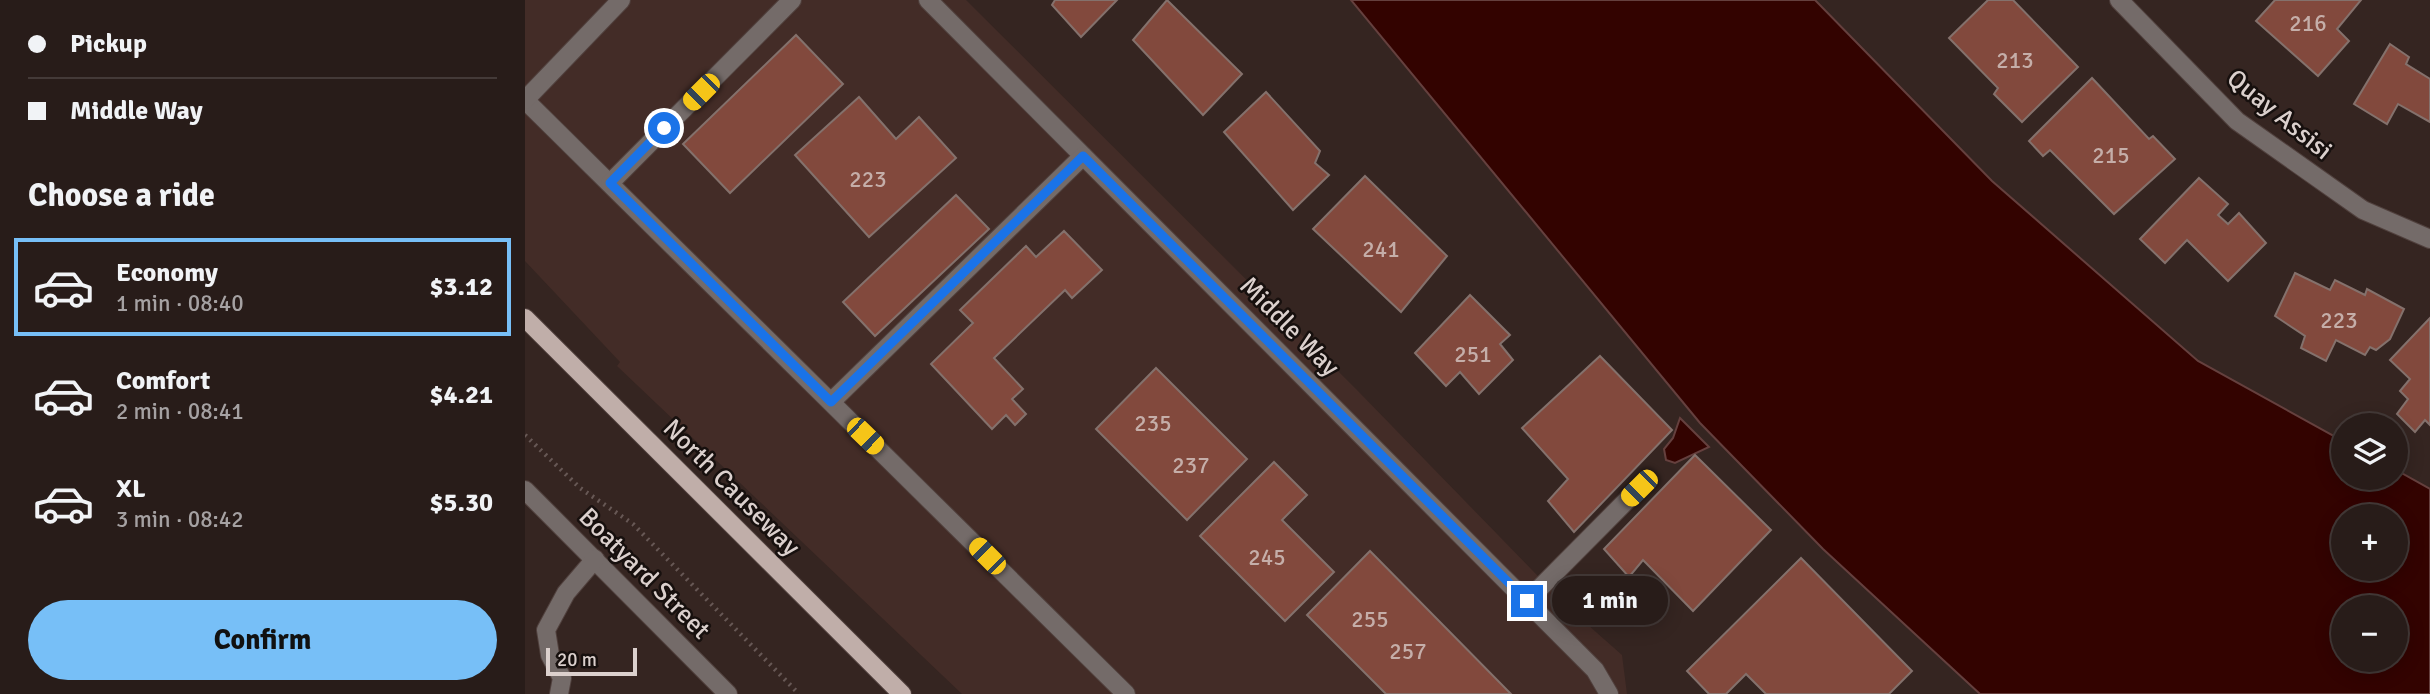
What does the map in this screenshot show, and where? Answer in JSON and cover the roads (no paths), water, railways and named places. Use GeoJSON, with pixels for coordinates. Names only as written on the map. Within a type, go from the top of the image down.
{"type":"FeatureCollection","features":[{"type":"Feature","properties":{"kind":"main road","name":"North Causeway"},"geometry":{"type":"LineString","coordinates":[[525,318],[902,694]]}},
{"type":"Feature","properties":{"kind":"street"},"geometry":{"type":"LineString","coordinates":[[621,0],[525,100],[1126,694]]}},
{"type":"Feature","properties":{"kind":"street"},"geometry":{"type":"LineString","coordinates":[[610,183],[792,0]]}},
{"type":"Feature","properties":{"kind":"street","name":"Middle Way"},"geometry":{"type":"LineString","coordinates":[[927,0],[1595,670],[1609,694]]}},
{"type":"Feature","properties":{"kind":"street","name":"Quay Assisi"},"geometry":{"type":"LineString","coordinates":[[2119,0],[2237,121],[2363,210],[2430,239]]}},
{"type":"Feature","properties":{"kind":"street"},"geometry":{"type":"LineString","coordinates":[[831,402],[1083,156]]}},
{"type":"Feature","properties":{"kind":"street"},"geometry":{"type":"LineString","coordinates":[[1527,601],[1639,488]]}},
{"type":"Feature","properties":{"kind":"street","name":"Boatyard Street"},"geometry":{"type":"LineString","coordinates":[[525,490],[728,694]]}},
{"type":"Feature","properties":{"kind":"street"},"geometry":{"type":"LineString","coordinates":[[559,694],[562,678],[550,655],[546,630],[566,593],[595,559]]}}]}
